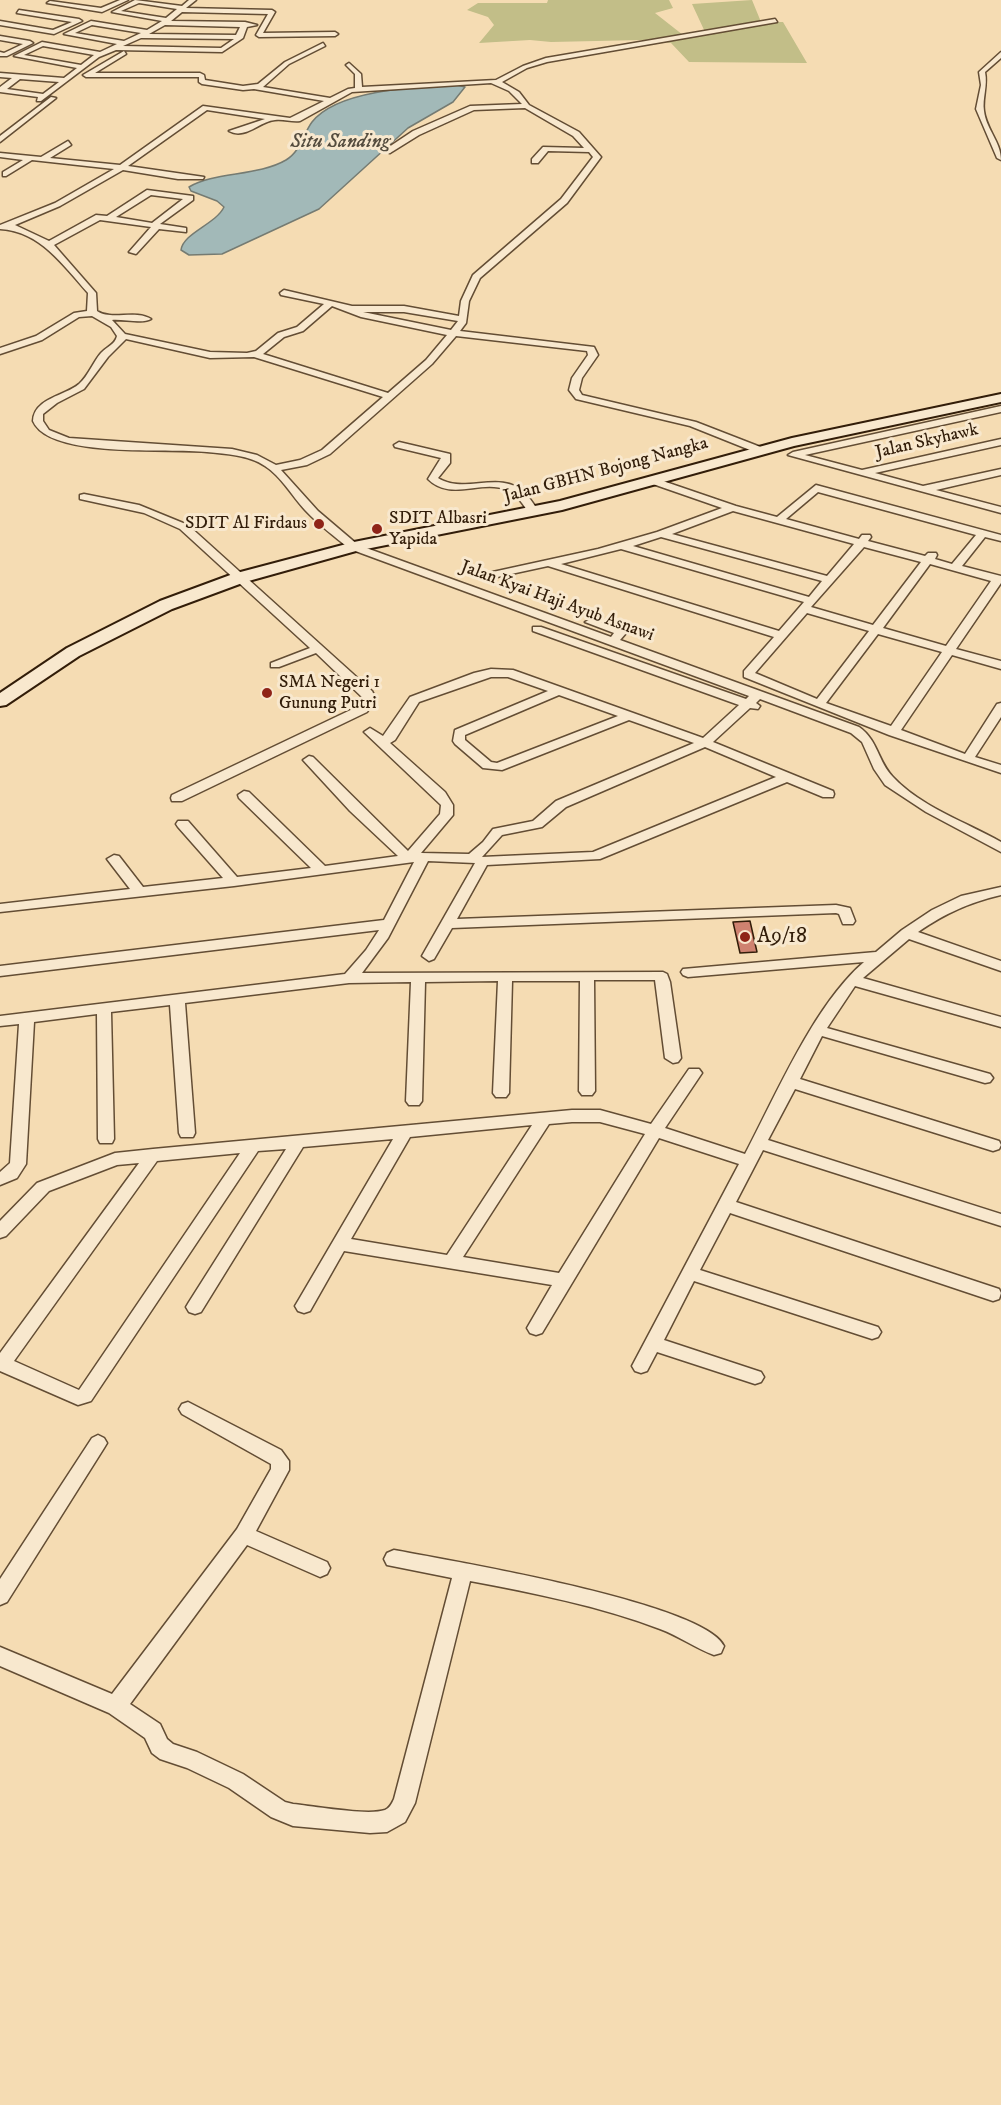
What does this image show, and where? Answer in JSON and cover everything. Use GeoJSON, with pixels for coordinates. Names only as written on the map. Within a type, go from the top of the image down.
{"type":"FeatureCollection","features":[{"type":"Feature","properties":{"kind":"street"},"geometry":{"type":"LineString","coordinates":[[7,17],[61,0]]}},
{"type":"Feature","properties":{"kind":"street"},"geometry":{"type":"LineString","coordinates":[[50,3],[102,10],[125,0]]}},
{"type":"Feature","properties":{"kind":"street"},"geometry":{"type":"LineString","coordinates":[[19,76],[1,90],[42,98],[100,54],[166,21],[193,0]]}},
{"type":"Feature","properties":{"kind":"street"},"geometry":{"type":"LineString","coordinates":[[258,35],[265,25],[272,12],[182,9],[138,1],[115,12],[166,21],[265,25]]}},
{"type":"Feature","properties":{"kind":"street"},"geometry":{"type":"LineString","coordinates":[[7,17],[79,21],[54,32],[7,17]]}},
{"type":"Feature","properties":{"kind":"street"},"geometry":{"type":"LineString","coordinates":[[498,82],[525,67],[546,60],[775,21]]}},
{"type":"Feature","properties":{"kind":"street"},"geometry":{"type":"LineString","coordinates":[[124,43],[67,34],[91,23],[147,32]]}},
{"type":"Feature","properties":{"kind":"street"},"geometry":{"type":"LineString","coordinates":[[114,48],[222,50],[239,37],[245,24]]}},
{"type":"Feature","properties":{"kind":"street"},"geometry":{"type":"LineString","coordinates":[[138,36],[239,37],[335,34]]}},
{"type":"Feature","properties":{"kind":"street"},"geometry":{"type":"LineString","coordinates":[[0,38],[30,43],[5,55],[0,54]]}},
{"type":"Feature","properties":{"kind":"street"},"geometry":{"type":"LineString","coordinates":[[82,67],[17,56],[42,44],[100,54]]}},
{"type":"Feature","properties":{"kind":"street"},"geometry":{"type":"LineString","coordinates":[[257,88],[287,63],[323,45]]}},
{"type":"Feature","properties":{"kind":"street"},"geometry":{"type":"LineString","coordinates":[[0,140],[66,87],[124,53]]}},
{"type":"Feature","properties":{"kind":"street"},"geometry":{"type":"LineString","coordinates":[[1001,54],[982,72],[984,85],[980,109],[984,123],[1001,158]]}},
{"type":"Feature","properties":{"kind":"street"},"geometry":{"type":"LineString","coordinates":[[349,65],[358,74],[359,89]]}},
{"type":"Feature","properties":{"kind":"street"},"geometry":{"type":"LineString","coordinates":[[0,70],[19,76]]}},
{"type":"Feature","properties":{"kind":"street"},"geometry":{"type":"LineString","coordinates":[[0,75],[65,80]]}},
{"type":"Feature","properties":{"kind":"street"},"geometry":{"type":"LineString","coordinates":[[86,75],[200,75],[202,82],[329,100]]}},
{"type":"Feature","properties":{"kind":"street"},"geometry":{"type":"LineString","coordinates":[[206,108],[270,119],[297,119],[343,92],[482,81],[498,82],[524,99],[526,106]]}},
{"type":"Feature","properties":{"kind":"street"},"geometry":{"type":"LineString","coordinates":[[225,94],[234,87]]}},
{"type":"Feature","properties":{"kind":"street"},"geometry":{"type":"LineString","coordinates":[[4,226],[67,200],[121,167],[215,101]]}},
{"type":"Feature","properties":{"kind":"street"},"geometry":{"type":"LineString","coordinates":[[273,468],[303,463],[326,452],[429,362],[463,319],[465,301],[476,277],[564,201],[597,157],[576,134],[526,106],[473,108],[416,133],[387,151]]}},
{"type":"Feature","properties":{"kind":"street"},"geometry":{"type":"LineString","coordinates":[[233,131],[242,131],[270,119]]}},
{"type":"Feature","properties":{"kind":"street"},"geometry":{"type":"LineString","coordinates":[[4,170],[33,164],[68,143]]}},
{"type":"Feature","properties":{"kind":"street"},"geometry":{"type":"LineString","coordinates":[[535,161],[546,149],[592,150]]}},
{"type":"Feature","properties":{"kind":"street"},"geometry":{"type":"LineString","coordinates":[[0,155],[121,167],[183,178],[201,177]]}},
{"type":"Feature","properties":{"kind":"street"},"geometry":{"type":"LineString","coordinates":[[18,166],[31,158]]}},
{"type":"Feature","properties":{"kind":"street"},"geometry":{"type":"LineString","coordinates":[[162,192],[183,178]]}},
{"type":"Feature","properties":{"kind":"street"},"geometry":{"type":"LineString","coordinates":[[109,218],[147,193],[162,192],[188,196],[190,199],[156,225],[133,252]]}},
{"type":"Feature","properties":{"kind":"street"},"geometry":{"type":"LineString","coordinates":[[50,244],[95,218],[109,218],[183,230]]}},
{"type":"Feature","properties":{"kind":"street"},"geometry":{"type":"LineString","coordinates":[[4,226],[50,244],[92,293],[91,310],[117,329],[122,336],[210,355],[254,354],[308,370],[332,380],[390,396]]}},
{"type":"Feature","properties":{"kind":"street"},"geometry":{"type":"LineString","coordinates":[[284,293],[331,303],[361,314],[453,333],[591,349],[593,355],[577,378],[574,390],[579,397],[693,424],[765,449],[1001,510]]}},
{"type":"Feature","properties":{"kind":"street"},"geometry":{"type":"LineString","coordinates":[[254,354],[276,338],[300,329],[331,303]]}},
{"type":"Feature","properties":{"kind":"street"},"geometry":{"type":"LineString","coordinates":[[352,309],[404,309],[463,319]]}},
{"type":"Feature","properties":{"kind":"street"},"geometry":{"type":"LineString","coordinates":[[0,351],[39,338],[77,315],[147,319]]}},
{"type":"Feature","properties":{"kind":"street","name":"Jalan Kyai Haji Ayub Asnawi"},"geometry":{"type":"LineString","coordinates":[[122,336],[120,343],[102,357],[99,366],[87,381],[42,408],[36,420],[40,427],[57,438],[69,442],[119,447],[143,445],[226,452],[261,460],[273,468],[310,509],[354,548],[614,641],[751,699],[865,736],[879,771],[892,783],[931,809],[997,846]]}},
{"type":"Feature","properties":{"kind":"street","name":"Jalan GBHN Bojong Nangka"},"geometry":{"type":"LineString","coordinates":[[0,701],[83,647],[166,605],[239,578],[354,548],[534,512],[765,449],[1001,398]]}},
{"type":"Feature","properties":{"kind":"street"},"geometry":{"type":"LineString","coordinates":[[793,455],[1001,410]]}},
{"type":"Feature","properties":{"kind":"street","name":"Jalan Skyhawk"},"geometry":{"type":"LineString","coordinates":[[860,474],[1001,442]]}},
{"type":"Feature","properties":{"kind":"street"},"geometry":{"type":"LineString","coordinates":[[399,445],[446,456],[444,465],[434,474],[438,483],[512,488],[534,512]]}},
{"type":"Feature","properties":{"kind":"street"},"geometry":{"type":"LineString","coordinates":[[922,490],[1001,472]]}},
{"type":"Feature","properties":{"kind":"street"},"geometry":{"type":"LineString","coordinates":[[981,477],[1001,482]]}},
{"type":"Feature","properties":{"kind":"street"},"geometry":{"type":"LineString","coordinates":[[654,481],[732,508],[1000,577],[893,732]]}},
{"type":"Feature","properties":{"kind":"street"},"geometry":{"type":"LineString","coordinates":[[777,518],[816,488],[1001,538]]}},
{"type":"Feature","properties":{"kind":"street"},"geometry":{"type":"LineString","coordinates":[[84,497],[138,507],[164,516],[184,527],[368,694],[370,699],[363,709],[177,798]]}},
{"type":"Feature","properties":{"kind":"street"},"geometry":{"type":"LineString","coordinates":[[488,576],[622,546],[732,508]]}},
{"type":"Feature","properties":{"kind":"street"},"geometry":{"type":"LineString","coordinates":[[957,565],[983,533]]}},
{"type":"Feature","properties":{"kind":"street"},"geometry":{"type":"LineString","coordinates":[[661,534],[830,580]]}},
{"type":"Feature","properties":{"kind":"street"},"geometry":{"type":"LineString","coordinates":[[863,540],[748,674],[893,732],[1001,769]]}},
{"type":"Feature","properties":{"kind":"street"},"geometry":{"type":"LineString","coordinates":[[622,546],[809,605],[876,629],[1001,665]]}},
{"type":"Feature","properties":{"kind":"street"},"geometry":{"type":"LineString","coordinates":[[819,704],[930,558]]}},
{"type":"Feature","properties":{"kind":"street"},"geometry":{"type":"LineString","coordinates":[[548,563],[782,636]]}},
{"type":"Feature","properties":{"kind":"street"},"geometry":{"type":"LineString","coordinates":[[468,588],[501,591],[621,632],[614,641]]}},
{"type":"Feature","properties":{"kind":"street"},"geometry":{"type":"LineString","coordinates":[[561,622],[542,631],[751,699],[848,739]]}},
{"type":"Feature","properties":{"kind":"street"},"geometry":{"type":"LineString","coordinates":[[275,665],[318,649]]}},
{"type":"Feature","properties":{"kind":"street"},"geometry":{"type":"LineString","coordinates":[[382,742],[391,737],[414,700],[478,676],[509,673],[705,743],[828,794]]}},
{"type":"Feature","properties":{"kind":"street"},"geometry":{"type":"LineString","coordinates":[[561,690],[459,733],[459,741],[487,765],[498,767],[629,716]]}},
{"type":"Feature","properties":{"kind":"street"},"geometry":{"type":"LineString","coordinates":[[429,956],[448,924],[477,859],[498,832],[537,824],[570,799],[705,743],[751,699]]}},
{"type":"Feature","properties":{"kind":"street"},"geometry":{"type":"LineString","coordinates":[[968,759],[1001,707]]}},
{"type":"Feature","properties":{"kind":"street"},"geometry":{"type":"LineString","coordinates":[[357,970],[389,924],[416,858],[446,815],[447,805],[440,795],[370,732]]}},
{"type":"Feature","properties":{"kind":"street"},"geometry":{"type":"LineString","coordinates":[[309,760],[355,808],[416,858]]}},
{"type":"Feature","properties":{"kind":"street"},"geometry":{"type":"LineString","coordinates":[[0,908],[322,872],[416,858],[595,856],[787,777]]}},
{"type":"Feature","properties":{"kind":"street"},"geometry":{"type":"LineString","coordinates":[[244,795],[322,872]]}},
{"type":"Feature","properties":{"kind":"street"},"geometry":{"type":"LineString","coordinates":[[183,824],[234,882]]}},
{"type":"Feature","properties":{"kind":"street"},"geometry":{"type":"LineString","coordinates":[[114,859],[140,892]]}},
{"type":"Feature","properties":{"kind":"street"},"geometry":{"type":"LineString","coordinates":[[641,1366],[818,1030],[852,980],[907,933],[937,913],[966,899],[1001,891]]}},
{"type":"Feature","properties":{"kind":"street"},"geometry":{"type":"LineString","coordinates":[[448,924],[836,909],[845,910],[848,921]]}},
{"type":"Feature","properties":{"kind":"street"},"geometry":{"type":"LineString","coordinates":[[0,971],[389,924]]}},
{"type":"Feature","properties":{"kind":"street"},"geometry":{"type":"LineString","coordinates":[[907,933],[1001,966]]}},
{"type":"Feature","properties":{"kind":"street"},"geometry":{"type":"LineString","coordinates":[[688,972],[880,956]]}},
{"type":"Feature","properties":{"kind":"street"},"geometry":{"type":"LineString","coordinates":[[0,1021],[177,998],[357,970],[418,978],[658,975],[662,977],[673,1058]]}},
{"type":"Feature","properties":{"kind":"street"},"geometry":{"type":"LineString","coordinates":[[587,976],[587,1091]]}},
{"type":"Feature","properties":{"kind":"street"},"geometry":{"type":"LineString","coordinates":[[501,1093],[505,977]]}},
{"type":"Feature","properties":{"kind":"street"},"geometry":{"type":"LineString","coordinates":[[414,1101],[418,978]]}},
{"type":"Feature","properties":{"kind":"street"},"geometry":{"type":"LineString","coordinates":[[852,980],[1001,1022]]}},
{"type":"Feature","properties":{"kind":"street"},"geometry":{"type":"LineString","coordinates":[[177,998],[187,1133]]}},
{"type":"Feature","properties":{"kind":"street"},"geometry":{"type":"LineString","coordinates":[[104,1007],[106,1139]]}},
{"type":"Feature","properties":{"kind":"street"},"geometry":{"type":"LineString","coordinates":[[0,1179],[11,1174],[18,1164],[27,1017]]}},
{"type":"Feature","properties":{"kind":"street"},"geometry":{"type":"LineString","coordinates":[[818,1030],[985,1078]]}},
{"type":"Feature","properties":{"kind":"street"},"geometry":{"type":"LineString","coordinates":[[536,1328],[655,1131],[694,1073]]}},
{"type":"Feature","properties":{"kind":"street"},"geometry":{"type":"LineString","coordinates":[[790,1082],[993,1145]]}},
{"type":"Feature","properties":{"kind":"street"},"geometry":{"type":"LineString","coordinates":[[0,1232],[43,1187],[115,1159],[153,1155],[572,1116],[600,1116],[749,1161]]}},
{"type":"Feature","properties":{"kind":"street"},"geometry":{"type":"LineString","coordinates":[[451,1262],[544,1119]]}},
{"type":"Feature","properties":{"kind":"street"},"geometry":{"type":"LineString","coordinates":[[304,1306],[405,1132]]}},
{"type":"Feature","properties":{"kind":"street"},"geometry":{"type":"LineString","coordinates":[[195,1307],[298,1142]]}},
{"type":"Feature","properties":{"kind":"street"},"geometry":{"type":"LineString","coordinates":[[759,1143],[1001,1220]]}},
{"type":"Feature","properties":{"kind":"street"},"geometry":{"type":"LineString","coordinates":[[153,1155],[1,1364],[78,1398],[85,1396],[253,1146]]}},
{"type":"Feature","properties":{"kind":"street"},"geometry":{"type":"LineString","coordinates":[[726,1205],[993,1294]]}},
{"type":"Feature","properties":{"kind":"street"},"geometry":{"type":"LineString","coordinates":[[340,1244],[563,1280]]}},
{"type":"Feature","properties":{"kind":"street"},"geometry":{"type":"LineString","coordinates":[[690,1273],[872,1332]]}},
{"type":"Feature","properties":{"kind":"street"},"geometry":{"type":"LineString","coordinates":[[653,1343],[755,1377]]}},
{"type":"Feature","properties":{"kind":"street"},"geometry":{"type":"LineString","coordinates":[[116,1706],[244,1535],[280,1470],[280,1461],[275,1456],[188,1409]]}},
{"type":"Feature","properties":{"kind":"street"},"geometry":{"type":"LineString","coordinates":[[0,1596],[98,1443]]}},
{"type":"Feature","properties":{"kind":"street"},"geometry":{"type":"LineString","coordinates":[[244,1535],[320,1568]]}},
{"type":"Feature","properties":{"kind":"street"},"geometry":{"type":"LineString","coordinates":[[394,1559],[546,1586],[650,1615],[700,1637],[714,1646]]}},
{"type":"Feature","properties":{"kind":"street"},"geometry":{"type":"LineString","coordinates":[[0,1656],[116,1706],[153,1731],[159,1746],[167,1752],[190,1759],[236,1781],[279,1810],[304,1816],[370,1822],[387,1821],[397,1815],[404,1803],[463,1572]]}},
{"type":"Feature","properties":{"kind":"shaded area"},"geometry":{"type":"Polygon","coordinates":[[[548,0],[669,0],[673,8],[655,13],[683,35],[705,32],[692,4],[752,0],[761,22],[783,22],[807,63],[689,62],[671,43],[642,40],[551,42],[530,40],[479,43],[494,25],[488,17],[467,10],[478,3],[547,3],[548,0]]]}},
{"type":"Feature","properties":{"kind":"water","name":"Situ Sanding"},"geometry":{"type":"Polygon","coordinates":[[[457,85],[465,87],[453,102],[408,128],[319,209],[222,254],[189,255],[181,250],[187,238],[214,219],[224,207],[217,201],[191,191],[189,187],[210,179],[263,169],[286,160],[298,147],[312,122],[324,111],[340,103],[380,92],[457,85]]]}},
{"type":"Feature","properties":{"kind":"building","name":"A9/18"},"geometry":{"type":"Polygon","coordinates":[[[750,921],[757,952],[740,953],[733,922],[750,921]]]}},
{"type":"Feature","properties":{"kind":"place","name":"SDIT Al Firdaus"},"geometry":{"type":"Point","coordinates":[319,524]}},
{"type":"Feature","properties":{"kind":"place","name":"SDIT Albasri Yapida"},"geometry":{"type":"Point","coordinates":[377,529]}},
{"type":"Feature","properties":{"kind":"place","name":"SMA Negeri 1 Gunung Putri"},"geometry":{"type":"Point","coordinates":[267,693]}},
{"type":"Feature","properties":{"kind":"place","name":"A9/18"},"geometry":{"type":"Point","coordinates":[745,937]}}]}
